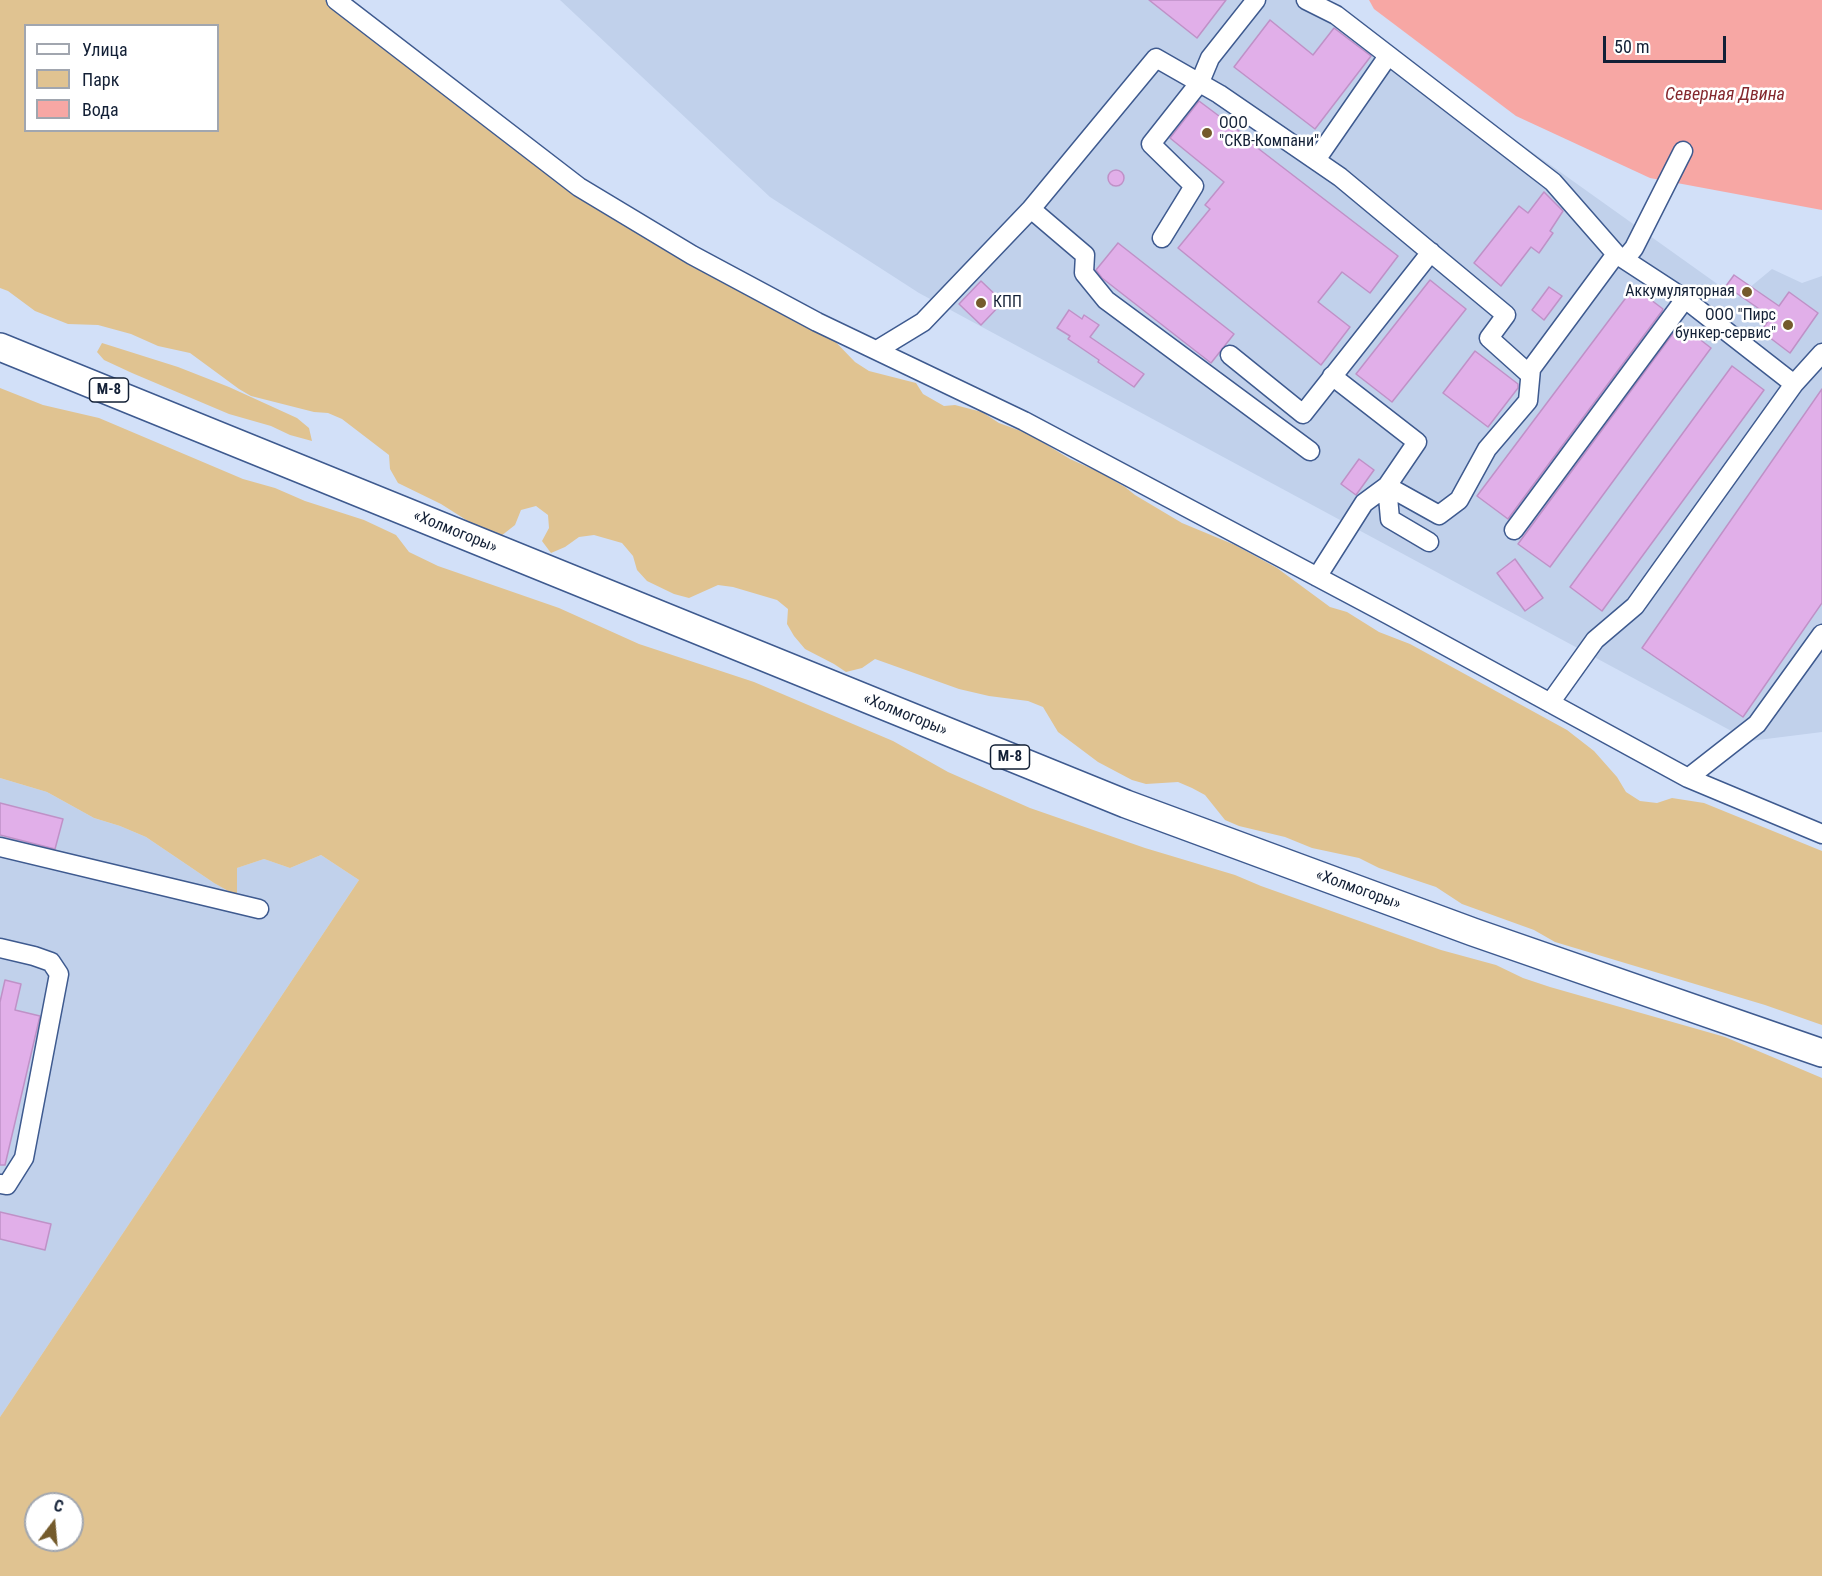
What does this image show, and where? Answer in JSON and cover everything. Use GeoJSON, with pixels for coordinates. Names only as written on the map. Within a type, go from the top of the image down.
{"type":"FeatureCollection","features":[{"type":"Feature","properties":{"kind":"highway","name":"«Холмогоры»"},"geometry":{"type":"LineString","coordinates":[[0,347],[1126,804],[1473,932],[1822,1053]]}},
{"type":"Feature","properties":{"kind":"lane"},"geometry":{"type":"LineString","coordinates":[[336,0],[579,187],[692,255],[818,322],[1024,421],[1688,778],[1822,834]]}},
{"type":"Feature","properties":{"kind":"lane"},"geometry":{"type":"LineString","coordinates":[[1162,237],[1194,186],[1151,144],[1200,82],[1210,58],[1256,0]]}},
{"type":"Feature","properties":{"kind":"lane"},"geometry":{"type":"LineString","coordinates":[[1306,0],[1336,15],[1553,182],[1620,257],[1685,299],[1794,384]]}},
{"type":"Feature","properties":{"kind":"lane"},"geometry":{"type":"LineString","coordinates":[[1316,160],[1388,56]]}},
{"type":"Feature","properties":{"kind":"lane"},"geometry":{"type":"LineString","coordinates":[[877,350],[923,322],[1031,209],[1156,58],[1219,94],[1340,177],[1506,315],[1489,338],[1528,373],[1620,257],[1634,248],[1683,151]]}},
{"type":"Feature","properties":{"kind":"lane"},"geometry":{"type":"LineString","coordinates":[[1031,209],[1085,255],[1084,273],[1106,300],[1310,451]]}},
{"type":"Feature","properties":{"kind":"lane"},"geometry":{"type":"LineString","coordinates":[[1230,355],[1303,414],[1431,252]]}},
{"type":"Feature","properties":{"kind":"lane"},"geometry":{"type":"LineString","coordinates":[[1514,530],[1685,299]]}},
{"type":"Feature","properties":{"kind":"lane"},"geometry":{"type":"LineString","coordinates":[[1550,703],[1595,640],[1635,606],[1794,384],[1822,353]]}},
{"type":"Feature","properties":{"kind":"lane"},"geometry":{"type":"LineString","coordinates":[[1387,486],[1439,515],[1459,500],[1487,449],[1527,401],[1531,369]]}},
{"type":"Feature","properties":{"kind":"lane"},"geometry":{"type":"LineString","coordinates":[[1317,577],[1364,503],[1387,486],[1416,442],[1332,376]]}},
{"type":"Feature","properties":{"kind":"lane"},"geometry":{"type":"LineString","coordinates":[[1387,486],[1390,519],[1429,542]]}},
{"type":"Feature","properties":{"kind":"lane"},"geometry":{"type":"LineString","coordinates":[[1688,778],[1757,724],[1822,634]]}},
{"type":"Feature","properties":{"kind":"lane"},"geometry":{"type":"LineString","coordinates":[[0,848],[258,909]]}},
{"type":"Feature","properties":{"kind":"lane"},"geometry":{"type":"LineString","coordinates":[[0,948],[51,962],[59,974],[24,1158],[7,1185],[0,1184]]}},
{"type":"Feature","properties":{"kind":"shaded area"},"geometry":{"type":"Polygon","coordinates":[[[560,0],[1319,0],[1737,298],[1772,269],[1802,283],[1822,276],[1822,732],[1750,741],[919,293],[770,197],[560,0]]]}},
{"type":"Feature","properties":{"kind":"shaded area"},"geometry":{"type":"Polygon","coordinates":[[[0,778],[47,792],[94,818],[146,837],[237,896],[237,868],[264,859],[290,868],[321,855],[359,880],[0,1417],[0,778]]]}},
{"type":"Feature","properties":{"kind":"green space"},"geometry":{"type":"Polygon","coordinates":[[[0,0],[325,0],[414,68],[756,300],[827,333],[855,362],[869,371],[916,383],[923,394],[944,406],[955,405],[982,412],[999,423],[1029,434],[1070,459],[1125,487],[1182,523],[1235,545],[1277,568],[1330,607],[1347,612],[1379,632],[1410,644],[1567,730],[1594,751],[1617,777],[1626,792],[1640,801],[1657,803],[1672,798],[1704,803],[1822,851],[1822,1025],[1765,1005],[1555,942],[1534,930],[1462,904],[1436,887],[1379,868],[1359,858],[1312,848],[1285,837],[1239,826],[1225,820],[1205,795],[1192,788],[1178,782],[1146,784],[1132,780],[1098,762],[1058,732],[1043,707],[1028,701],[959,689],[875,659],[862,668],[846,672],[805,649],[787,624],[788,609],[777,600],[718,585],[689,598],[674,594],[647,581],[637,570],[633,556],[622,543],[594,535],[579,537],[551,553],[542,541],[549,528],[548,515],[536,506],[521,510],[515,525],[501,536],[471,523],[441,504],[398,483],[390,469],[389,455],[342,419],[328,413],[314,412],[251,396],[190,353],[158,346],[131,334],[98,325],[68,324],[35,311],[8,291],[0,288],[0,0]]]}},
{"type":"Feature","properties":{"kind":"green space"},"geometry":{"type":"Polygon","coordinates":[[[102,343],[178,367],[297,418],[309,428],[312,441],[229,414],[104,360],[97,352],[102,343]]]}},
{"type":"Feature","properties":{"kind":"green space"},"geometry":{"type":"Polygon","coordinates":[[[0,388],[43,405],[99,418],[243,479],[364,520],[396,535],[409,552],[438,566],[559,608],[639,644],[754,682],[893,741],[948,772],[1030,808],[1145,848],[1235,875],[1441,950],[1496,965],[1523,978],[1550,987],[1725,1037],[1822,1078],[1822,1576],[0,1576],[0,1417],[359,880],[321,855],[290,868],[264,859],[237,868],[237,896],[146,837],[94,818],[47,792],[0,778],[0,388]]]}},
{"type":"Feature","properties":{"kind":"water","name":"Северная Двина"},"geometry":{"type":"Polygon","coordinates":[[[1369,0],[1822,0],[1822,210],[1650,178],[1516,116],[1374,9],[1369,0]]]}},
{"type":"Feature","properties":{"kind":"building"},"geometry":{"type":"Polygon","coordinates":[[[1149,0],[1226,0],[1197,38],[1149,0]]]}},
{"type":"Feature","properties":{"kind":"building"},"geometry":{"type":"Polygon","coordinates":[[[1270,20],[1313,55],[1334,28],[1371,56],[1315,129],[1234,67],[1270,20]]]}},
{"type":"Feature","properties":{"kind":"building"},"geometry":{"type":"Polygon","coordinates":[[[1199,101],[1398,256],[1370,293],[1342,272],[1318,302],[1350,327],[1321,365],[1178,248],[1210,209],[1205,205],[1224,182],[1170,138],[1199,101]]]}},
{"type":"Feature","properties":{"kind":"building"},"geometry":{"type":"Polygon","coordinates":[[[1116,170],[1124,178],[1116,186],[1108,178],[1116,170]]]}},
{"type":"Feature","properties":{"kind":"building"},"geometry":{"type":"Polygon","coordinates":[[[1544,192],[1563,211],[1550,231],[1553,233],[1539,253],[1531,247],[1501,286],[1474,263],[1519,206],[1528,213],[1544,192]]]}},
{"type":"Feature","properties":{"kind":"building"},"geometry":{"type":"Polygon","coordinates":[[[1118,243],[1234,334],[1211,363],[1102,278],[1096,270],[1118,243]]]}},
{"type":"Feature","properties":{"kind":"building"},"geometry":{"type":"Polygon","coordinates":[[[1734,275],[1779,306],[1789,292],[1818,313],[1790,353],[1761,331],[1771,317],[1726,286],[1734,275]]]}},
{"type":"Feature","properties":{"kind":"building"},"geometry":{"type":"Polygon","coordinates":[[[1430,280],[1466,309],[1392,402],[1356,374],[1430,280]]]}},
{"type":"Feature","properties":{"kind":"building","name":"КПП"},"geometry":{"type":"Polygon","coordinates":[[[981,281],[1003,302],[981,325],[959,304],[981,281]]]}},
{"type":"Feature","properties":{"kind":"building"},"geometry":{"type":"Polygon","coordinates":[[[1549,287],[1562,296],[1544,320],[1532,310],[1549,287]]]}},
{"type":"Feature","properties":{"kind":"building"},"geometry":{"type":"Polygon","coordinates":[[[1634,287],[1663,309],[1662,311],[1508,519],[1477,496],[1634,287]]]}},
{"type":"Feature","properties":{"kind":"building"},"geometry":{"type":"Polygon","coordinates":[[[1069,310],[1082,319],[1084,315],[1099,325],[1090,337],[1144,374],[1134,387],[1098,362],[1099,360],[1068,339],[1070,336],[1057,328],[1069,310]]]}},
{"type":"Feature","properties":{"kind":"building"},"geometry":{"type":"Polygon","coordinates":[[[1680,324],[1711,348],[1550,567],[1518,544],[1680,324]]]}},
{"type":"Feature","properties":{"kind":"building"},"geometry":{"type":"Polygon","coordinates":[[[1475,351],[1518,384],[1518,388],[1488,427],[1443,393],[1475,351]]]}},
{"type":"Feature","properties":{"kind":"building"},"geometry":{"type":"Polygon","coordinates":[[[1732,366],[1764,390],[1602,611],[1570,587],[1732,366]]]}},
{"type":"Feature","properties":{"kind":"building"},"geometry":{"type":"Polygon","coordinates":[[[1822,389],[1822,603],[1743,717],[1642,648],[1822,389]]]}},
{"type":"Feature","properties":{"kind":"building"},"geometry":{"type":"Polygon","coordinates":[[[1359,459],[1374,470],[1356,495],[1341,484],[1359,459]]]}},
{"type":"Feature","properties":{"kind":"building"},"geometry":{"type":"Polygon","coordinates":[[[1515,559],[1543,598],[1525,611],[1497,573],[1515,559]]]}},
{"type":"Feature","properties":{"kind":"building"},"geometry":{"type":"Polygon","coordinates":[[[0,803],[63,819],[55,849],[0,835],[0,803]]]}},
{"type":"Feature","properties":{"kind":"building"},"geometry":{"type":"Polygon","coordinates":[[[5,980],[21,984],[15,1010],[40,1016],[5,1165],[0,1165],[0,1002],[5,980]]]}},
{"type":"Feature","properties":{"kind":"building"},"geometry":{"type":"Polygon","coordinates":[[[0,1212],[51,1224],[45,1250],[0,1239],[0,1212]]]}},
{"type":"Feature","properties":{"kind":"place","name":"ООО \"СКВ-Компани\""},"geometry":{"type":"Point","coordinates":[1207,133]}},
{"type":"Feature","properties":{"kind":"place","name":"Аккумуляторная"},"geometry":{"type":"Point","coordinates":[1747,292]}},
{"type":"Feature","properties":{"kind":"place","name":"КПП"},"geometry":{"type":"Point","coordinates":[981,303]}},
{"type":"Feature","properties":{"kind":"place","name":"ООО \"Пирс бункер-сервис\""},"geometry":{"type":"Point","coordinates":[1788,325]}}]}
